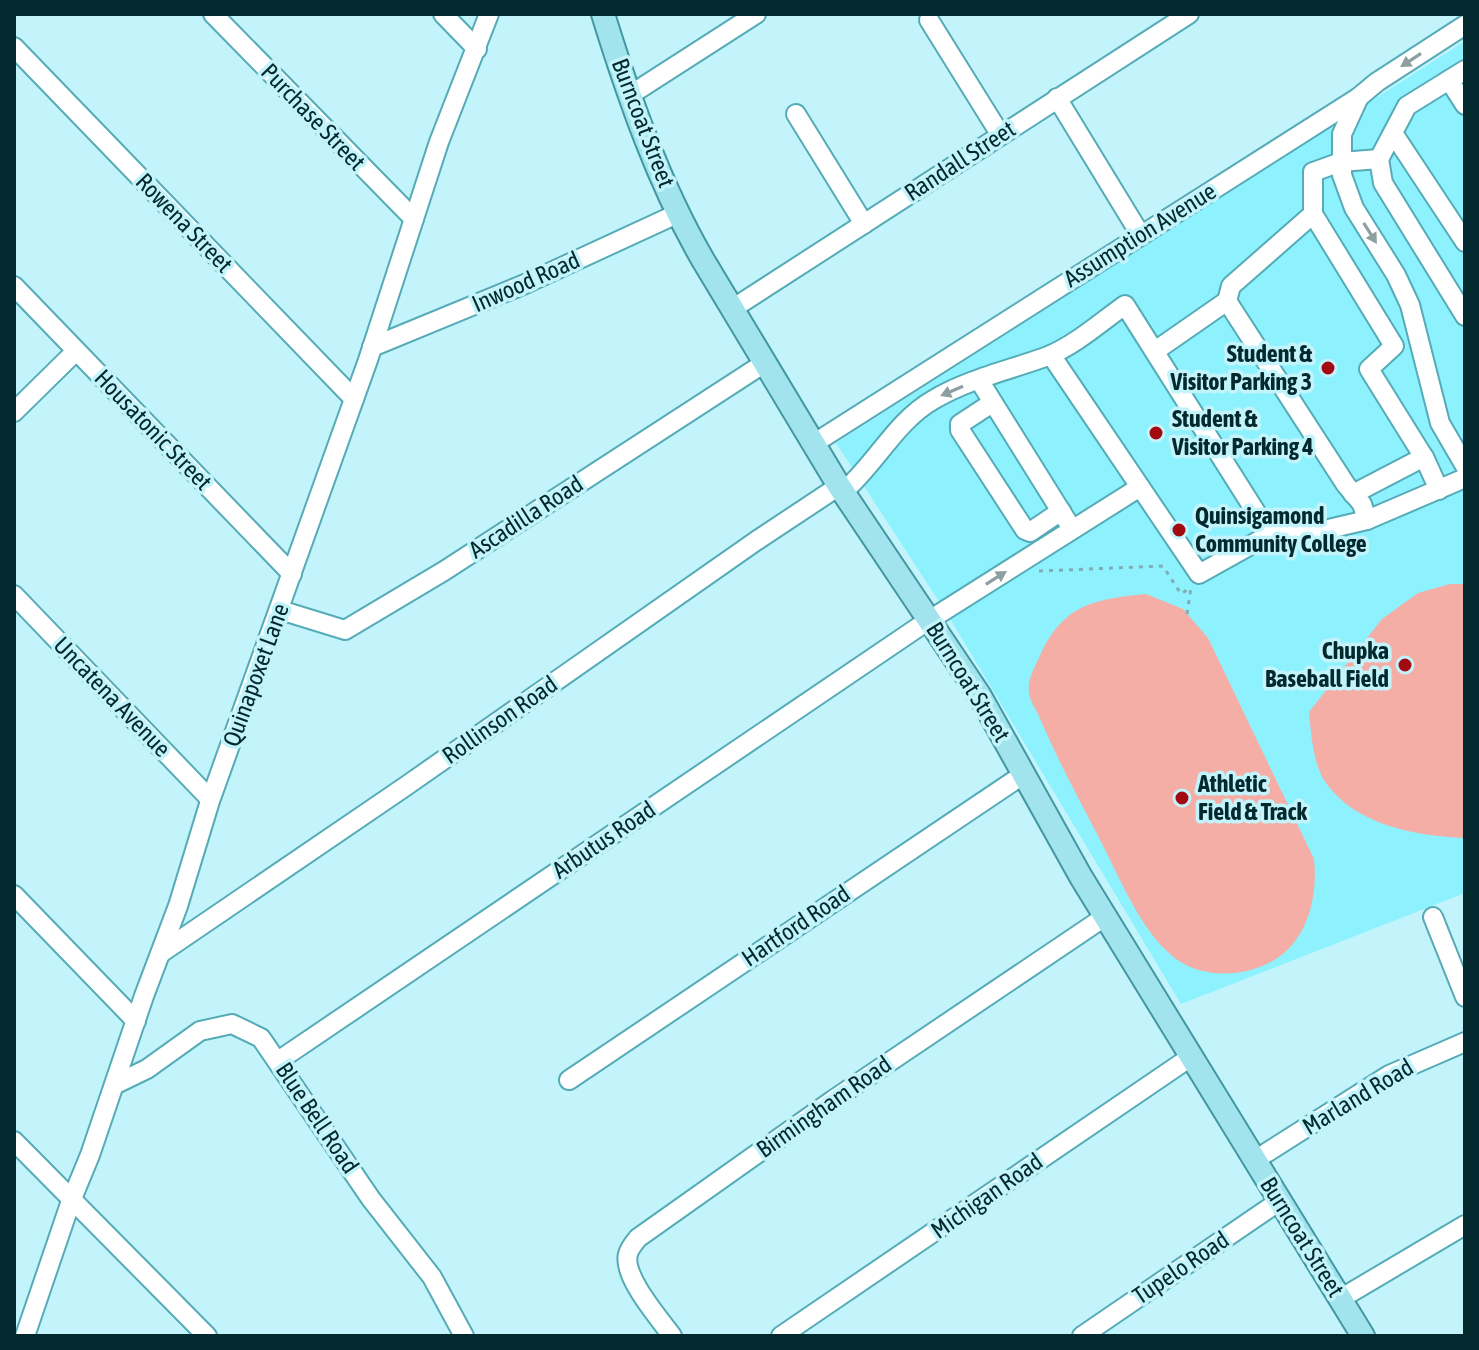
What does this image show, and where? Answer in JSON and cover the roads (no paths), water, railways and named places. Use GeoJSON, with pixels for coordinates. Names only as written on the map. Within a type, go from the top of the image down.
{"type":"FeatureCollection","features":[{"type":"Feature","properties":{"kind":"main road","name":"Burncoat Street"},"geometry":{"type":"LineString","coordinates":[[603,14],[630,95],[679,213],[763,364],[841,489],[980,696],[1081,877],[1363,1336]]}},
{"type":"Feature","properties":{"kind":"street","name":"Purchase Street"},"geometry":{"type":"LineString","coordinates":[[213,14],[414,219]]}},
{"type":"Feature","properties":{"kind":"street"},"geometry":{"type":"LineString","coordinates":[[443,14],[477,49]]}},
{"type":"Feature","properties":{"kind":"street","name":"Quinapoxet Lane"},"geometry":{"type":"LineString","coordinates":[[25,1336],[71,1201],[116,1084],[210,799],[354,399],[439,142],[489,14]]}},
{"type":"Feature","properties":{"kind":"street"},"geometry":{"type":"LineString","coordinates":[[630,95],[756,14]]}},
{"type":"Feature","properties":{"kind":"street","name":"Randall Street"},"geometry":{"type":"LineString","coordinates":[[732,309],[1189,14]]}},
{"type":"Feature","properties":{"kind":"street"},"geometry":{"type":"LineString","coordinates":[[929,20],[1000,134]]}},
{"type":"Feature","properties":{"kind":"street","name":"Assumption Avenue"},"geometry":{"type":"LineString","coordinates":[[813,444],[1359,97],[1377,82],[1463,31]]}},
{"type":"Feature","properties":{"kind":"street","name":"Rowena Street"},"geometry":{"type":"LineString","coordinates":[[14,47],[354,399]]}},
{"type":"Feature","properties":{"kind":"street"},"geometry":{"type":"LineString","coordinates":[[1465,105],[1457,75],[1407,106],[1379,159],[1383,183],[1465,316]]}},
{"type":"Feature","properties":{"kind":"street"},"geometry":{"type":"LineString","coordinates":[[1359,97],[1342,134],[1342,175],[1354,208],[1396,275],[1410,305],[1440,423],[1465,466]]}},
{"type":"Feature","properties":{"kind":"street"},"geometry":{"type":"LineString","coordinates":[[1057,98],[1140,234]]}},
{"type":"Feature","properties":{"kind":"street"},"geometry":{"type":"LineString","coordinates":[[796,114],[864,224]]}},
{"type":"Feature","properties":{"kind":"street"},"geometry":{"type":"LineString","coordinates":[[1393,133],[1465,242]]}},
{"type":"Feature","properties":{"kind":"street"},"geometry":{"type":"LineString","coordinates":[[1379,159],[1341,162],[1313,172],[1313,214],[1394,346],[1369,369],[1424,457],[1439,490]]}},
{"type":"Feature","properties":{"kind":"street","name":"Inwood Road"},"geometry":{"type":"LineString","coordinates":[[372,347],[525,284],[679,213]]}},
{"type":"Feature","properties":{"kind":"street"},"geometry":{"type":"LineString","coordinates":[[1267,536],[1259,517],[1155,351],[1227,301],[1231,286],[1313,214]]}},
{"type":"Feature","properties":{"kind":"street","name":"Housatonic Street"},"geometry":{"type":"LineString","coordinates":[[14,286],[292,574]]}},
{"type":"Feature","properties":{"kind":"street"},"geometry":{"type":"LineString","coordinates":[[1227,301],[1362,504],[1367,520]]}},
{"type":"Feature","properties":{"kind":"street","name":"Rollinson Road"},"geometry":{"type":"LineString","coordinates":[[161,953],[418,778],[756,541],[860,478],[908,418],[934,399],[1051,355],[1125,305],[1155,351]]}},
{"type":"Feature","properties":{"kind":"street"},"geometry":{"type":"LineString","coordinates":[[14,412],[76,351]]}},
{"type":"Feature","properties":{"kind":"street"},"geometry":{"type":"LineString","coordinates":[[1051,355],[1199,574],[1267,536],[1320,531],[1367,520],[1465,478]]}},
{"type":"Feature","properties":{"kind":"street","name":"Ascadilla Road"},"geometry":{"type":"LineString","coordinates":[[280,610],[345,630],[444,571],[763,364]]}},
{"type":"Feature","properties":{"kind":"street"},"geometry":{"type":"LineString","coordinates":[[979,380],[1073,530]]}},
{"type":"Feature","properties":{"kind":"street"},"geometry":{"type":"LineString","coordinates":[[992,403],[960,424],[960,430],[1025,530],[1030,532],[1061,511]]}},
{"type":"Feature","properties":{"kind":"street"},"geometry":{"type":"LineString","coordinates":[[1353,494],[1424,457]]}},
{"type":"Feature","properties":{"kind":"street","name":"Arbutus Road"},"geometry":{"type":"LineString","coordinates":[[278,1061],[930,620],[1140,487]]}},
{"type":"Feature","properties":{"kind":"street","name":"Uncatena Avenue"},"geometry":{"type":"LineString","coordinates":[[14,595],[210,799]]}},
{"type":"Feature","properties":{"kind":"street","name":"Hartford Road"},"geometry":{"type":"LineString","coordinates":[[569,1080],[1024,774]]}},
{"type":"Feature","properties":{"kind":"street"},"geometry":{"type":"LineString","coordinates":[[14,895],[136,1021]]}},
{"type":"Feature","properties":{"kind":"street","name":"Birmingham Road"},"geometry":{"type":"LineString","coordinates":[[672,1336],[635,1284],[629,1269],[628,1254],[638,1238],[833,1100],[1106,916]]}},
{"type":"Feature","properties":{"kind":"street"},"geometry":{"type":"LineString","coordinates":[[1433,917],[1465,997]]}},
{"type":"Feature","properties":{"kind":"street","name":"Blue Bell Road"},"geometry":{"type":"LineString","coordinates":[[116,1084],[147,1069],[200,1031],[232,1024],[261,1038],[371,1199],[432,1277],[464,1336]]}},
{"type":"Feature","properties":{"kind":"street","name":"Marland Road"},"geometry":{"type":"LineString","coordinates":[[1255,1160],[1389,1075],[1465,1042]]}},
{"type":"Feature","properties":{"kind":"street","name":"Michigan Road"},"geometry":{"type":"LineString","coordinates":[[781,1336],[1192,1056]]}},
{"type":"Feature","properties":{"kind":"street"},"geometry":{"type":"LineString","coordinates":[[14,1141],[207,1336]]}},
{"type":"Feature","properties":{"kind":"street","name":"Tupelo Road"},"geometry":{"type":"LineString","coordinates":[[1082,1336],[1281,1200]]}},
{"type":"Feature","properties":{"kind":"street"},"geometry":{"type":"LineString","coordinates":[[1340,1299],[1465,1225]]}},
{"type":"Feature","properties":{"kind":"place","name":"Student & Visitor Parking 3"},"geometry":{"type":"Point","coordinates":[1328,368]}},
{"type":"Feature","properties":{"kind":"place","name":"Student & Visitor Parking 4"},"geometry":{"type":"Point","coordinates":[1156,433]}},
{"type":"Feature","properties":{"kind":"place","name":"Quinsigamond Community College"},"geometry":{"type":"Point","coordinates":[1179,530]}},
{"type":"Feature","properties":{"kind":"place","name":"Chupka Baseball Field"},"geometry":{"type":"Point","coordinates":[1405,665]}},
{"type":"Feature","properties":{"kind":"place","name":"Athletic Field & Track"},"geometry":{"type":"Point","coordinates":[1182,798]}}]}
